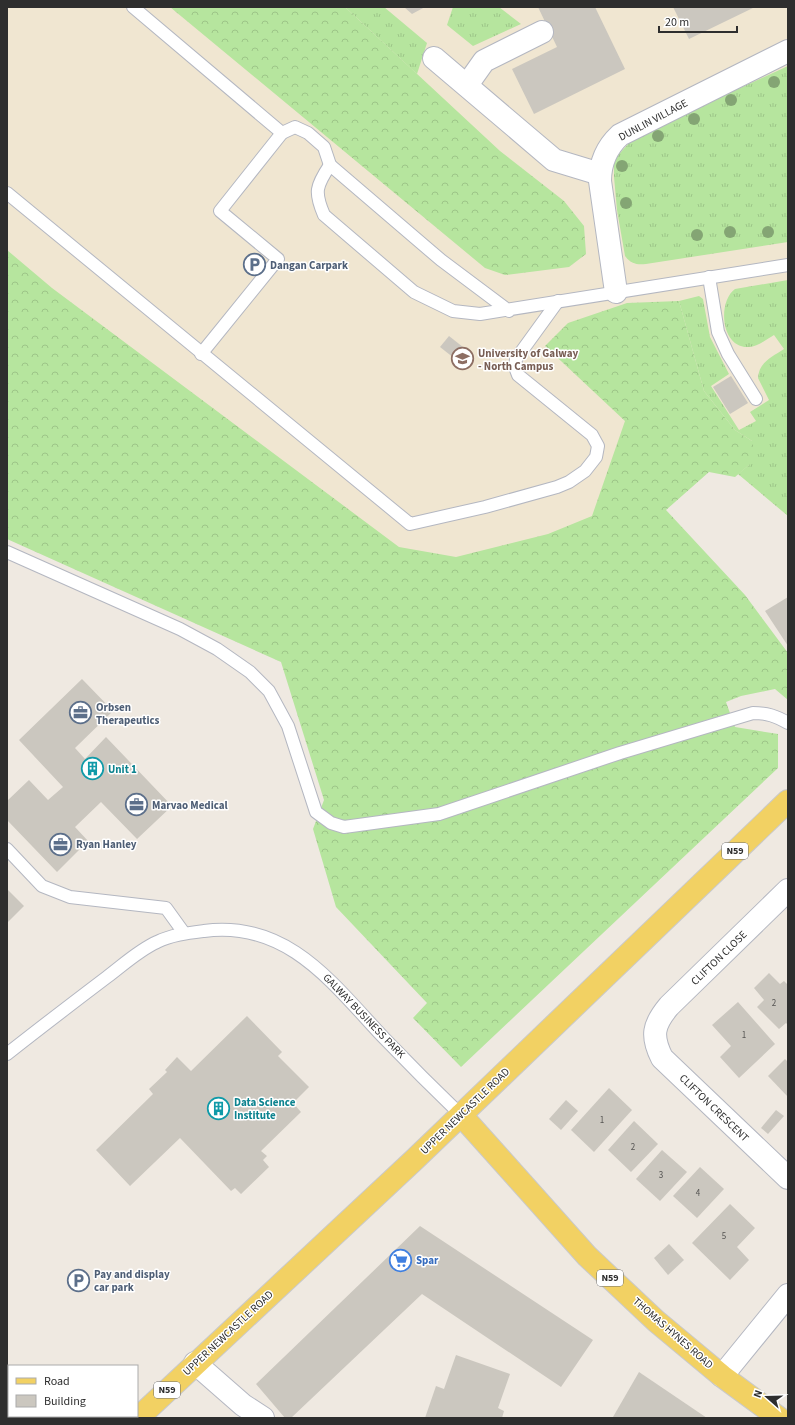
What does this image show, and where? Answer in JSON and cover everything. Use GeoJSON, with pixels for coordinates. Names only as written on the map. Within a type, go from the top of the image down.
{"type":"FeatureCollection","features":[{"type":"Feature","properties":{"kind":"main road","name":"UPPER NEWCASTLE ROAD"},"geometry":{"type":"LineString","coordinates":[[138,1418],[460,1115],[788,801]]}},
{"type":"Feature","properties":{"kind":"main road","name":"THOMAS HYNES ROAD"},"geometry":{"type":"LineString","coordinates":[[460,1115],[587,1256],[656,1321],[722,1376],[780,1418]]}},
{"type":"Feature","properties":{"kind":"street"},"geometry":{"type":"LineString","coordinates":[[467,85],[484,61],[542,32]]}},
{"type":"Feature","properties":{"kind":"street","name":"DUNLIN VILLAGE"},"geometry":{"type":"LineString","coordinates":[[616,292],[600,174],[601,165],[613,142],[620,135],[788,52]]}},
{"type":"Feature","properties":{"kind":"street"},"geometry":{"type":"LineString","coordinates":[[434,58],[554,160],[600,174]]}},
{"type":"Feature","properties":{"kind":"street","name":"CLIFTON CLOSE"},"geometry":{"type":"LineString","coordinates":[[655,1030],[660,1017],[669,1006],[788,890]]}},
{"type":"Feature","properties":{"kind":"street","name":"CLIFTON CRESCENT"},"geometry":{"type":"LineString","coordinates":[[655,1030],[655,1043],[662,1058],[788,1178]]}},
{"type":"Feature","properties":{"kind":"street"},"geometry":{"type":"LineString","coordinates":[[722,1376],[788,1295]]}},
{"type":"Feature","properties":{"kind":"street"},"geometry":{"type":"LineString","coordinates":[[195,1363],[243,1405],[263,1418]]}},
{"type":"Feature","properties":{"kind":"lane"},"geometry":{"type":"LineString","coordinates":[[133,7],[282,133]]}},
{"type":"Feature","properties":{"kind":"lane"},"geometry":{"type":"LineString","coordinates":[[201,354],[278,259],[220,211],[282,133],[295,127],[308,133],[324,147],[330,165],[441,260],[509,311]]}},
{"type":"Feature","properties":{"kind":"lane"},"geometry":{"type":"LineString","coordinates":[[330,165],[319,182],[317,199],[324,215],[414,292],[453,311],[480,314],[509,311],[558,301],[788,265]]}},
{"type":"Feature","properties":{"kind":"lane"},"geometry":{"type":"LineString","coordinates":[[7,193],[201,354],[410,524],[485,507],[557,487],[585,471],[596,457],[598,446],[592,435],[518,375],[515,367],[516,359],[558,301]]}},
{"type":"Feature","properties":{"kind":"lane"},"geometry":{"type":"LineString","coordinates":[[709,277],[718,332],[728,354],[756,399]]}},
{"type":"Feature","properties":{"kind":"lane"},"geometry":{"type":"LineString","coordinates":[[7,552],[180,629],[217,649],[250,672],[269,691],[288,726],[316,812],[331,823],[344,827],[439,814],[620,753],[753,713],[766,713],[778,717],[788,723]]}},
{"type":"Feature","properties":{"kind":"lane"},"geometry":{"type":"LineString","coordinates":[[7,849],[42,886],[70,897],[166,908],[184,933]]}},
{"type":"Feature","properties":{"kind":"lane","name":"GALWAY BUSINESS PARK"},"geometry":{"type":"LineString","coordinates":[[7,1054],[137,955],[157,942],[184,933],[217,929],[235,930],[262,936],[288,946],[326,974],[384,1038],[460,1115]]}},
{"type":"Feature","properties":{"kind":"shaded area","name":"University of Galway - North Campus"},"geometry":{"type":"Polygon","coordinates":[[[7,7],[788,7],[788,516],[722,460],[489,564],[403,563],[7,258],[7,7]]]}},
{"type":"Feature","properties":{"kind":"green space"},"geometry":{"type":"Polygon","coordinates":[[[170,7],[345,7],[500,151],[564,201],[584,226],[586,254],[569,267],[505,275],[485,268],[170,7]]]}},
{"type":"Feature","properties":{"kind":"green space"},"geometry":{"type":"Polygon","coordinates":[[[345,7],[384,7],[427,43],[417,74],[345,7]]]}},
{"type":"Feature","properties":{"kind":"green space"},"geometry":{"type":"Polygon","coordinates":[[[453,7],[499,7],[521,24],[473,46],[447,25],[453,7]]]}},
{"type":"Feature","properties":{"kind":"green space"},"geometry":{"type":"Polygon","coordinates":[[[788,66],[788,242],[646,264],[637,264],[630,261],[625,256],[617,210],[614,162],[619,154],[630,142],[707,103],[788,66]]]}},
{"type":"Feature","properties":{"kind":"green space"},"geometry":{"type":"Polygon","coordinates":[[[7,250],[52,288],[399,547],[456,557],[548,534],[592,516],[625,421],[545,346],[568,323],[627,303],[679,301],[704,391],[735,430],[752,441],[756,455],[749,465],[735,477],[709,472],[666,510],[745,595],[788,653],[788,700],[775,689],[741,696],[726,702],[735,727],[778,734],[778,768],[461,1067],[413,1018],[427,1003],[336,907],[313,829],[324,800],[281,662],[7,539],[7,250]]]}},
{"type":"Feature","properties":{"kind":"green space"},"geometry":{"type":"Polygon","coordinates":[[[788,280],[788,516],[738,474],[749,465],[752,441],[735,430],[704,391],[679,301],[699,296],[703,299],[710,337],[729,374],[711,386],[739,430],[756,421],[750,412],[769,400],[758,378],[759,372],[767,360],[784,349],[774,335],[752,347],[740,346],[732,341],[725,324],[724,314],[726,304],[729,295],[735,289],[788,280]]]}},
{"type":"Feature","properties":{"kind":"building"},"geometry":{"type":"Polygon","coordinates":[[[404,7],[425,7],[412,14],[404,7]]]}},
{"type":"Feature","properties":{"kind":"building"},"geometry":{"type":"Polygon","coordinates":[[[538,7],[595,7],[625,69],[534,114],[512,69],[557,47],[538,7]]]}},
{"type":"Feature","properties":{"kind":"building"},"geometry":{"type":"Polygon","coordinates":[[[673,7],[755,7],[689,39],[673,7]]]}},
{"type":"Feature","properties":{"kind":"building"},"geometry":{"type":"Polygon","coordinates":[[[449,336],[468,351],[459,362],[440,347],[449,336]]]}},
{"type":"Feature","properties":{"kind":"building"},"geometry":{"type":"Polygon","coordinates":[[[731,376],[748,403],[730,414],[713,387],[731,376]]]}},
{"type":"Feature","properties":{"kind":"building"},"geometry":{"type":"Polygon","coordinates":[[[788,597],[788,646],[765,611],[788,597]]]}},
{"type":"Feature","properties":{"kind":"building","name":"Unit 1"},"geometry":{"type":"Polygon","coordinates":[[[82,679],[113,711],[75,748],[85,759],[106,737],[172,806],[137,839],[101,802],[75,827],[88,841],[57,872],[7,820],[7,801],[29,780],[48,800],[63,787],[19,740],[82,679]]]}},
{"type":"Feature","properties":{"kind":"building"},"geometry":{"type":"Polygon","coordinates":[[[7,889],[24,906],[7,923],[7,889]]]}},
{"type":"Feature","properties":{"kind":"building"},"geometry":{"type":"Polygon","coordinates":[[[769,973],[780,984],[784,981],[788,985],[788,1025],[786,1023],[779,1029],[757,1007],[764,1000],[754,988],[769,973]]]}},
{"type":"Feature","properties":{"kind":"building"},"geometry":{"type":"Polygon","coordinates":[[[738,1002],[775,1044],[739,1078],[720,1057],[731,1046],[712,1025],[738,1002]]]}},
{"type":"Feature","properties":{"kind":"building","name":"Data Science Institute"},"geometry":{"type":"Polygon","coordinates":[[[247,1016],[282,1052],[278,1056],[309,1087],[293,1103],[301,1112],[261,1151],[267,1156],[263,1160],[269,1167],[241,1194],[235,1188],[231,1191],[180,1138],[130,1186],[96,1150],[153,1094],[149,1089],[167,1072],[165,1070],[177,1057],[191,1071],[247,1016]]]}},
{"type":"Feature","properties":{"kind":"building"},"geometry":{"type":"Polygon","coordinates":[[[785,1059],[788,1062],[788,1097],[768,1076],[785,1059]]]}},
{"type":"Feature","properties":{"kind":"building"},"geometry":{"type":"Polygon","coordinates":[[[609,1088],[632,1110],[594,1152],[571,1130],[609,1088]]]}},
{"type":"Feature","properties":{"kind":"building"},"geometry":{"type":"Polygon","coordinates":[[[566,1100],[578,1111],[561,1130],[549,1119],[566,1100]]]}},
{"type":"Feature","properties":{"kind":"building"},"geometry":{"type":"Polygon","coordinates":[[[776,1110],[784,1116],[768,1134],[761,1128],[776,1110]]]}},
{"type":"Feature","properties":{"kind":"building"},"geometry":{"type":"Polygon","coordinates":[[[634,1121],[658,1144],[631,1172],[608,1150],[634,1121]]]}},
{"type":"Feature","properties":{"kind":"building"},"geometry":{"type":"Polygon","coordinates":[[[662,1150],[687,1172],[660,1201],[636,1179],[662,1150]]]}},
{"type":"Feature","properties":{"kind":"building"},"geometry":{"type":"Polygon","coordinates":[[[700,1167],[724,1189],[697,1218],[673,1196],[700,1167]]]}},
{"type":"Feature","properties":{"kind":"building"},"geometry":{"type":"Polygon","coordinates":[[[730,1204],[755,1228],[737,1247],[749,1260],[730,1280],[692,1243],[730,1204]]]}},
{"type":"Feature","properties":{"kind":"building"},"geometry":{"type":"Polygon","coordinates":[[[420,1226],[593,1340],[561,1387],[422,1294],[291,1418],[285,1418],[256,1384],[420,1226]]]}},
{"type":"Feature","properties":{"kind":"building"},"geometry":{"type":"Polygon","coordinates":[[[669,1244],[684,1260],[668,1275],[654,1258],[669,1244]]]}},
{"type":"Feature","properties":{"kind":"building"},"geometry":{"type":"Polygon","coordinates":[[[456,1355],[510,1374],[498,1408],[504,1411],[502,1418],[425,1418],[436,1386],[444,1389],[456,1355]]]}},
{"type":"Feature","properties":{"kind":"building"},"geometry":{"type":"Polygon","coordinates":[[[639,1372],[707,1418],[613,1417],[639,1372]]]}},
{"type":"Feature","properties":{"kind":"place","name":"Dangan Carpark"},"geometry":{"type":"Point","coordinates":[255,265]}},
{"type":"Feature","properties":{"kind":"place","name":"University of Galway - North Campus"},"geometry":{"type":"Point","coordinates":[463,359]}},
{"type":"Feature","properties":{"kind":"place","name":"Orbsen Therapeutics"},"geometry":{"type":"Point","coordinates":[81,713]}},
{"type":"Feature","properties":{"kind":"place","name":"Unit 1"},"geometry":{"type":"Point","coordinates":[92,769]}},
{"type":"Feature","properties":{"kind":"place","name":"Marvao Medical"},"geometry":{"type":"Point","coordinates":[136,805]}},
{"type":"Feature","properties":{"kind":"place","name":"Ryan Hanley"},"geometry":{"type":"Point","coordinates":[60,844]}},
{"type":"Feature","properties":{"kind":"place","name":"Data Science Institute"},"geometry":{"type":"Point","coordinates":[218,1108]}},
{"type":"Feature","properties":{"kind":"place","name":"Spar"},"geometry":{"type":"Point","coordinates":[401,1260]}},
{"type":"Feature","properties":{"kind":"place","name":"Pay and display car park"},"geometry":{"type":"Point","coordinates":[79,1280]}}]}
